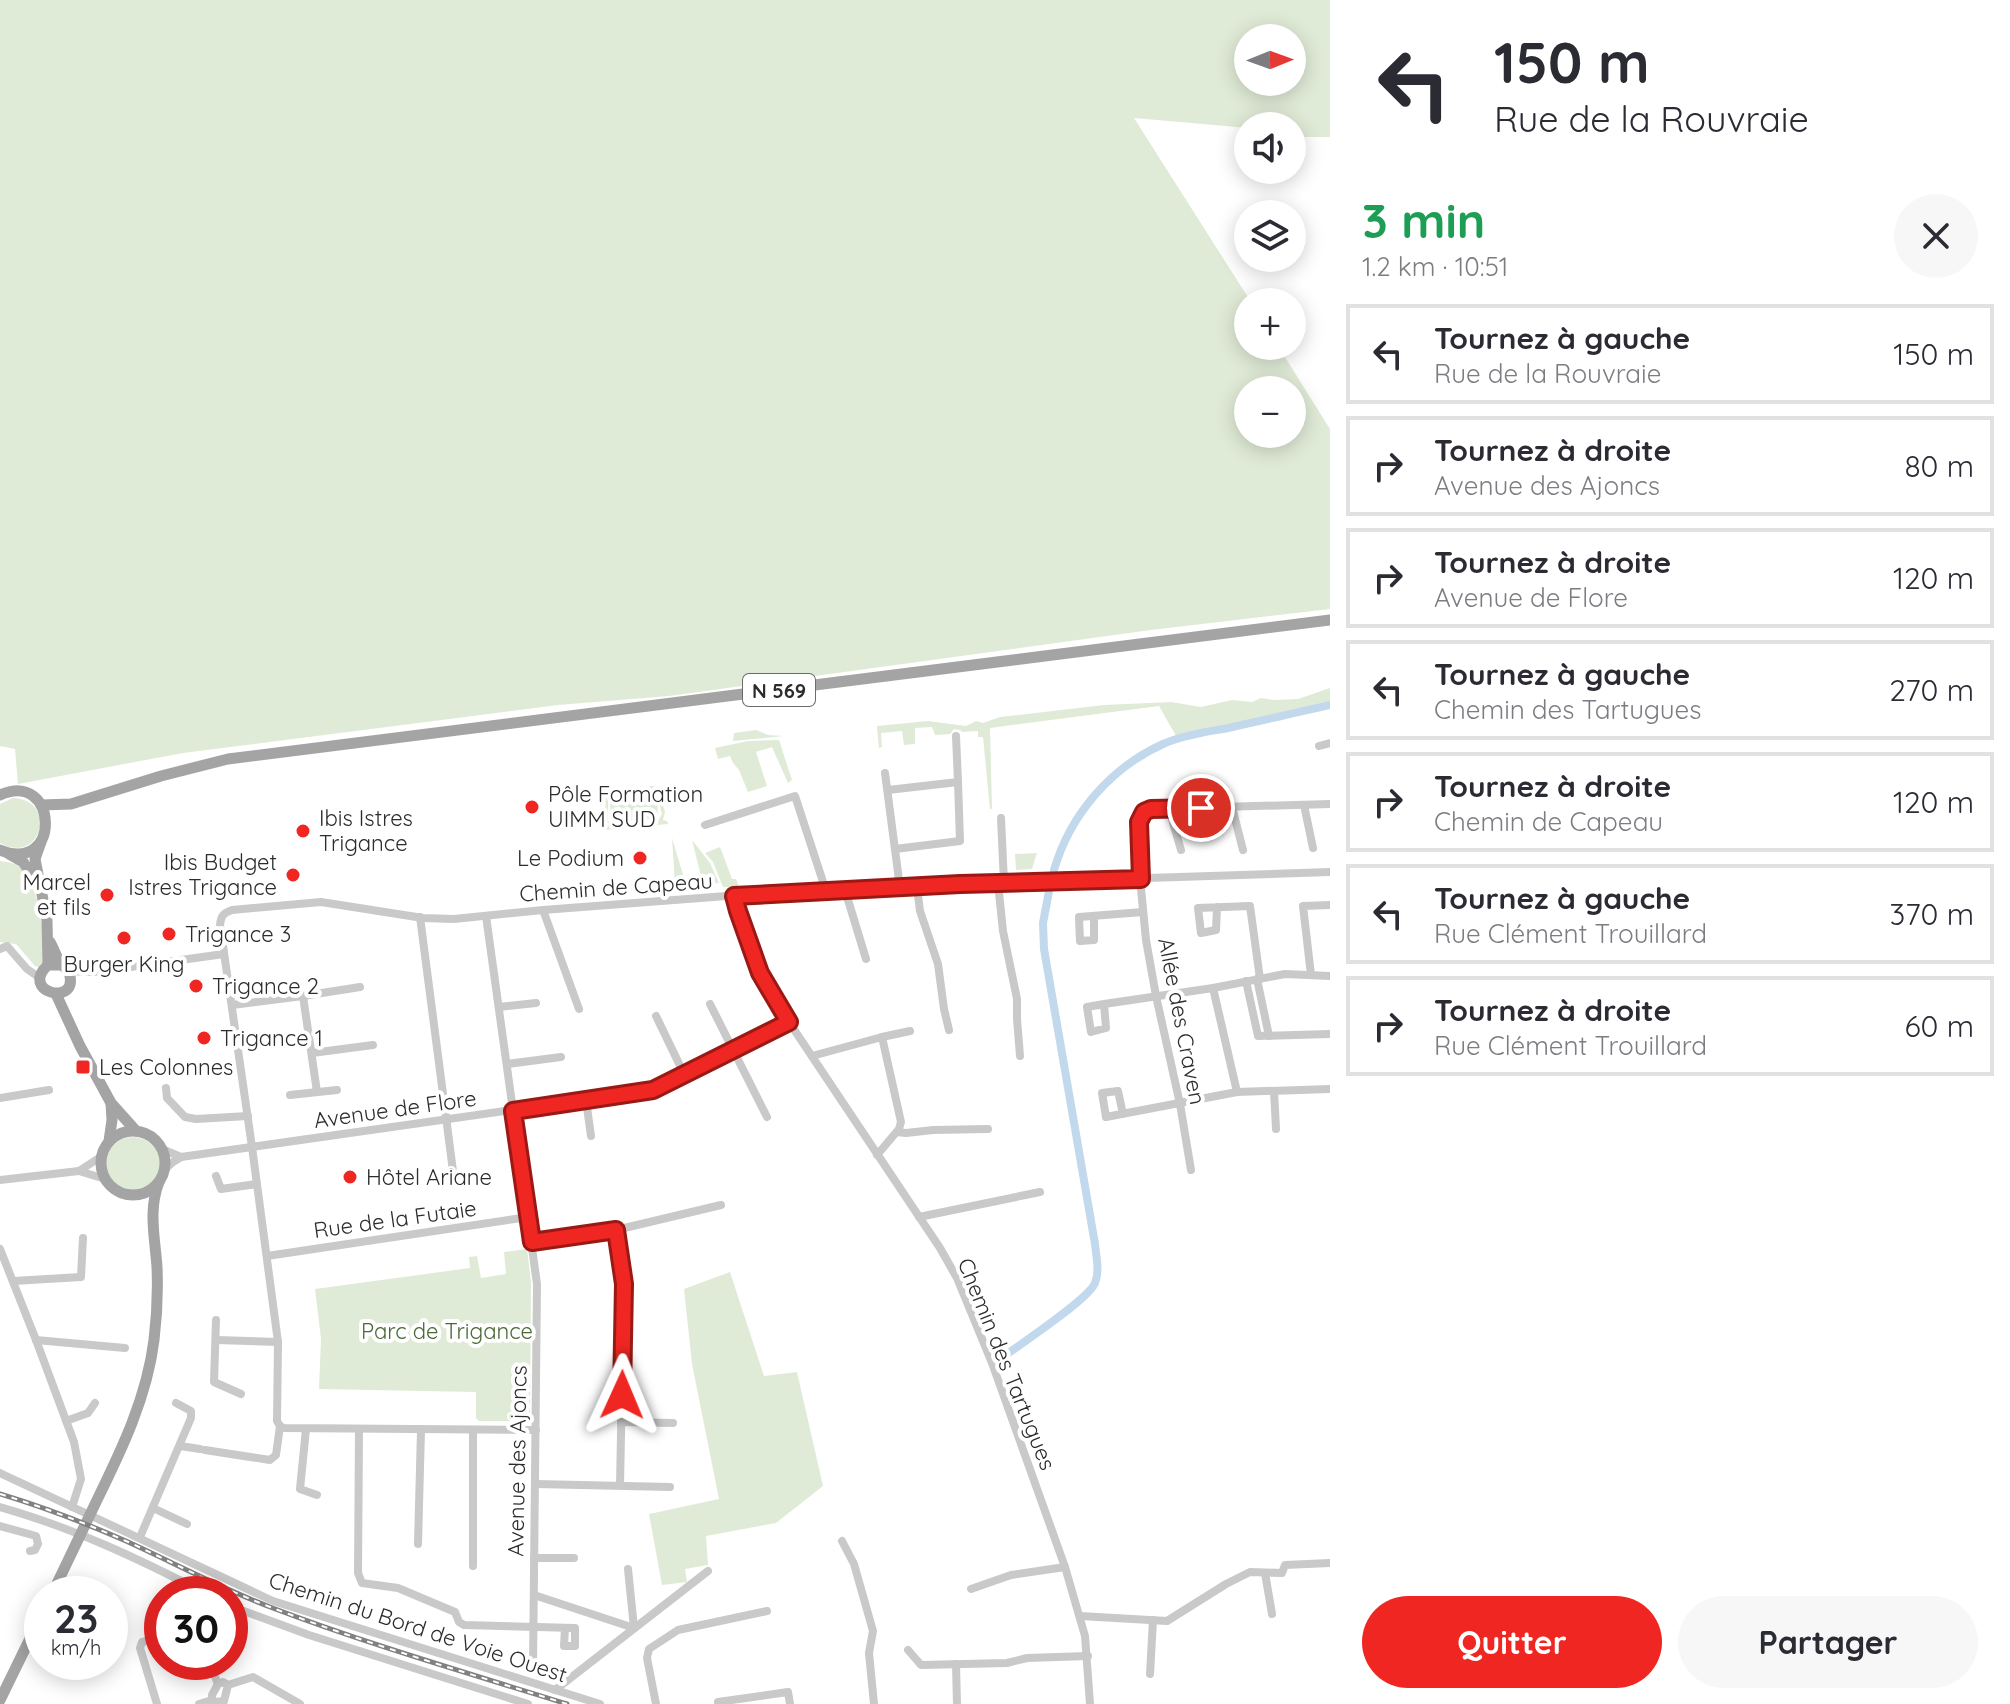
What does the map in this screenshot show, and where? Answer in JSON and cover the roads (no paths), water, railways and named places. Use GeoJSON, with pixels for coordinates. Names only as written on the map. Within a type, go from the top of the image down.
{"type":"FeatureCollection","features":[{"type":"Feature","properties":{"kind":"main road","name":"N 569"},"geometry":{"type":"LineString","coordinates":[[0,795],[17,791],[27,793],[41,805],[71,804],[228,759],[1330,620]]}},
{"type":"Feature","properties":{"kind":"main road","name":"N 569"},"geometry":{"type":"LineString","coordinates":[[41,841],[46,827],[71,804]]}},
{"type":"Feature","properties":{"kind":"main road"},"geometry":{"type":"LineString","coordinates":[[41,805],[46,827]]}},
{"type":"Feature","properties":{"kind":"main road"},"geometry":{"type":"LineString","coordinates":[[4,852],[27,852],[41,841]]}},
{"type":"Feature","properties":{"kind":"main road"},"geometry":{"type":"LineString","coordinates":[[41,841],[35,859],[48,938],[62,977],[67,1018],[111,1103],[136,1131]]}},
{"type":"Feature","properties":{"kind":"main road"},"geometry":{"type":"LineString","coordinates":[[4,852],[23,862],[39,885]]}},
{"type":"Feature","properties":{"kind":"main road"},"geometry":{"type":"LineString","coordinates":[[41,972],[62,977],[47,991],[40,978],[41,972]]}},
{"type":"Feature","properties":{"kind":"main road"},"geometry":{"type":"LineString","coordinates":[[111,1103],[112,1131],[101,1164],[105,1179],[111,1187],[143,1206],[152,1222]]}},
{"type":"Feature","properties":{"kind":"main road"},"geometry":{"type":"LineString","coordinates":[[61,1576],[132,1425],[149,1370],[154,1341],[157,1294],[152,1222],[153,1204],[164,1170],[164,1156],[151,1136],[136,1131],[116,1135],[109,1142]]}},
{"type":"Feature","properties":{"kind":"main road"},"geometry":{"type":"LineString","coordinates":[[129,1195],[146,1193],[159,1182]]}},
{"type":"Feature","properties":{"kind":"main road"},"geometry":{"type":"LineString","coordinates":[[0,1700],[24,1651]]}},
{"type":"Feature","properties":{"kind":"street"},"geometry":{"type":"LineString","coordinates":[[895,849],[960,841],[956,736]]}},
{"type":"Feature","properties":{"kind":"street"},"geometry":{"type":"LineString","coordinates":[[1319,746],[1330,743]]}},
{"type":"Feature","properties":{"kind":"street"},"geometry":{"type":"LineString","coordinates":[[885,773],[900,888]]}},
{"type":"Feature","properties":{"kind":"street"},"geometry":{"type":"LineString","coordinates":[[888,790],[958,782]]}},
{"type":"Feature","properties":{"kind":"street"},"geometry":{"type":"LineString","coordinates":[[705,825],[795,796],[826,891]]}},
{"type":"Feature","properties":{"kind":"street"},"geometry":{"type":"LineString","coordinates":[[1181,850],[1169,809],[1330,804]]}},
{"type":"Feature","properties":{"kind":"street"},"geometry":{"type":"LineString","coordinates":[[1304,805],[1313,848]]}},
{"type":"Feature","properties":{"kind":"street"},"geometry":{"type":"LineString","coordinates":[[1232,807],[1243,850]]}},
{"type":"Feature","properties":{"kind":"street","name":"Allée des Craven"},"geometry":{"type":"LineString","coordinates":[[1169,809],[1144,812],[1139,822],[1143,912],[1156,996],[1191,1170]]}},
{"type":"Feature","properties":{"kind":"street"},"geometry":{"type":"LineString","coordinates":[[1001,818],[1003,931],[1017,999],[1020,1056]]}},
{"type":"Feature","properties":{"kind":"street","name":"Chemin de Capeau"},"geometry":{"type":"LineString","coordinates":[[224,954],[220,925],[224,913],[321,902],[454,919],[826,891],[1330,872]]}},
{"type":"Feature","properties":{"kind":"street"},"geometry":{"type":"LineString","coordinates":[[917,887],[920,911],[938,964],[949,1030]]}},
{"type":"Feature","properties":{"kind":"street"},"geometry":{"type":"LineString","coordinates":[[845,890],[866,959]]}},
{"type":"Feature","properties":{"kind":"street","name":"Chemin des Tartugues"},"geometry":{"type":"LineString","coordinates":[[734,896],[760,973],[951,1268],[968,1305],[992,1363],[1080,1616],[1088,1656],[1090,1704]]}},
{"type":"Feature","properties":{"kind":"street"},"geometry":{"type":"LineString","coordinates":[[1311,975],[1303,906],[1330,905]]}},
{"type":"Feature","properties":{"kind":"street"},"geometry":{"type":"LineString","coordinates":[[1217,907],[1250,906],[1269,1036]]}},
{"type":"Feature","properties":{"kind":"street"},"geometry":{"type":"LineString","coordinates":[[543,910],[579,1009]]}},
{"type":"Feature","properties":{"kind":"street"},"geometry":{"type":"LineString","coordinates":[[1094,916],[1143,912]]}},
{"type":"Feature","properties":{"kind":"street","name":"Avenue des Ajoncs"},"geometry":{"type":"LineString","coordinates":[[486,916],[537,1284],[533,1669]]}},
{"type":"Feature","properties":{"kind":"street"},"geometry":{"type":"LineString","coordinates":[[420,917],[453,1171]]}},
{"type":"Feature","properties":{"kind":"street"},"geometry":{"type":"LineString","coordinates":[[0,949],[7,946],[27,969],[40,978]]}},
{"type":"Feature","properties":{"kind":"street"},"geometry":{"type":"LineString","coordinates":[[62,977],[224,954],[278,1342],[277,1421],[280,1426],[276,1455],[272,1459],[180,1446]]}},
{"type":"Feature","properties":{"kind":"street"},"geometry":{"type":"LineString","coordinates":[[1104,1004],[1285,974],[1330,976]]}},
{"type":"Feature","properties":{"kind":"street"},"geometry":{"type":"LineString","coordinates":[[1246,981],[1258,1036],[1330,1034]]}},
{"type":"Feature","properties":{"kind":"street"},"geometry":{"type":"LineString","coordinates":[[232,1005],[360,987]]}},
{"type":"Feature","properties":{"kind":"street"},"geometry":{"type":"LineString","coordinates":[[1213,988],[1237,1092]]}},
{"type":"Feature","properties":{"kind":"street"},"geometry":{"type":"LineString","coordinates":[[303,996],[317,1092]]}},
{"type":"Feature","properties":{"kind":"street"},"geometry":{"type":"LineString","coordinates":[[499,1007],[536,1003]]}},
{"type":"Feature","properties":{"kind":"street"},"geometry":{"type":"LineString","coordinates":[[710,1004],[767,1117]]}},
{"type":"Feature","properties":{"kind":"street"},"geometry":{"type":"LineString","coordinates":[[656,1016],[684,1074]]}},
{"type":"Feature","properties":{"kind":"street","name":"Avenue de Flore"},"geometry":{"type":"LineString","coordinates":[[164,1170],[181,1157],[653,1090],[789,1022]]}},
{"type":"Feature","properties":{"kind":"street"},"geometry":{"type":"LineString","coordinates":[[812,1056],[910,1031]]}},
{"type":"Feature","properties":{"kind":"street"},"geometry":{"type":"LineString","coordinates":[[877,1155],[897,1132],[901,1122],[882,1037]]}},
{"type":"Feature","properties":{"kind":"street"},"geometry":{"type":"LineString","coordinates":[[312,1053],[373,1045]]}},
{"type":"Feature","properties":{"kind":"street"},"geometry":{"type":"LineString","coordinates":[[507,1064],[561,1057]]}},
{"type":"Feature","properties":{"kind":"street"},"geometry":{"type":"LineString","coordinates":[[166,1088],[167,1098],[185,1117],[248,1116]]}},
{"type":"Feature","properties":{"kind":"street"},"geometry":{"type":"LineString","coordinates":[[1123,1114],[1237,1092],[1330,1089]]}},
{"type":"Feature","properties":{"kind":"street"},"geometry":{"type":"LineString","coordinates":[[0,1098],[49,1090]]}},
{"type":"Feature","properties":{"kind":"street"},"geometry":{"type":"LineString","coordinates":[[290,1095],[337,1090]]}},
{"type":"Feature","properties":{"kind":"street"},"geometry":{"type":"LineString","coordinates":[[1274,1091],[1276,1129]]}},
{"type":"Feature","properties":{"kind":"street"},"geometry":{"type":"LineString","coordinates":[[586,1100],[591,1136]]}},
{"type":"Feature","properties":{"kind":"street"},"geometry":{"type":"LineString","coordinates":[[897,1132],[988,1129]]}},
{"type":"Feature","properties":{"kind":"street"},"geometry":{"type":"LineString","coordinates":[[162,1149],[181,1157]]}},
{"type":"Feature","properties":{"kind":"street"},"geometry":{"type":"LineString","coordinates":[[79,1171],[102,1156]]}},
{"type":"Feature","properties":{"kind":"street"},"geometry":{"type":"LineString","coordinates":[[0,1180],[79,1171],[105,1179]]}},
{"type":"Feature","properties":{"kind":"street"},"geometry":{"type":"LineString","coordinates":[[216,1176],[221,1189],[257,1184]]}},
{"type":"Feature","properties":{"kind":"street"},"geometry":{"type":"LineString","coordinates":[[919,1217],[1040,1192]]}},
{"type":"Feature","properties":{"kind":"street"},"geometry":{"type":"LineString","coordinates":[[532,1242],[616,1230],[721,1205]]}},
{"type":"Feature","properties":{"kind":"street","name":"Rue de la Futaie"},"geometry":{"type":"LineString","coordinates":[[267,1256],[528,1217]]}},
{"type":"Feature","properties":{"kind":"street"},"geometry":{"type":"LineString","coordinates":[[616,1230],[624,1284],[620,1485]]}},
{"type":"Feature","properties":{"kind":"street"},"geometry":{"type":"LineString","coordinates":[[13,1281],[81,1277],[83,1238]]}},
{"type":"Feature","properties":{"kind":"street"},"geometry":{"type":"LineString","coordinates":[[0,1249],[74,1442],[81,1479],[72,1507]]}},
{"type":"Feature","properties":{"kind":"street"},"geometry":{"type":"LineString","coordinates":[[216,1320],[214,1382],[241,1394]]}},
{"type":"Feature","properties":{"kind":"street"},"geometry":{"type":"LineString","coordinates":[[36,1340],[125,1348]]}},
{"type":"Feature","properties":{"kind":"street"},"geometry":{"type":"LineString","coordinates":[[216,1340],[278,1342]]}},
{"type":"Feature","properties":{"kind":"street"},"geometry":{"type":"LineString","coordinates":[[66,1421],[88,1413],[95,1403]]}},
{"type":"Feature","properties":{"kind":"street"},"geometry":{"type":"LineString","coordinates":[[140,1537],[188,1429],[191,1411],[176,1403]]}},
{"type":"Feature","properties":{"kind":"street"},"geometry":{"type":"LineString","coordinates":[[621,1422],[673,1423]]}},
{"type":"Feature","properties":{"kind":"street"},"geometry":{"type":"LineString","coordinates":[[280,1426],[359,1430],[536,1430]]}},
{"type":"Feature","properties":{"kind":"street"},"geometry":{"type":"LineString","coordinates":[[306,1429],[300,1489],[317,1495]]}},
{"type":"Feature","properties":{"kind":"street"},"geometry":{"type":"LineString","coordinates":[[359,1430],[358,1573],[362,1583],[398,1588],[455,1612],[459,1622],[464,1625],[565,1628]]}},
{"type":"Feature","properties":{"kind":"street"},"geometry":{"type":"LineString","coordinates":[[418,1544],[421,1430]]}},
{"type":"Feature","properties":{"kind":"street"},"geometry":{"type":"LineString","coordinates":[[473,1430],[473,1566]]}},
{"type":"Feature","properties":{"kind":"street","name":"Chemin du Bord de Voie Ouest"},"geometry":{"type":"LineString","coordinates":[[0,1473],[273,1601],[600,1704]]}},
{"type":"Feature","properties":{"kind":"street"},"geometry":{"type":"LineString","coordinates":[[536,1484],[670,1487]]}},
{"type":"Feature","properties":{"kind":"street"},"geometry":{"type":"LineString","coordinates":[[0,1507],[95,1539],[170,1576]]}},
{"type":"Feature","properties":{"kind":"street"},"geometry":{"type":"LineString","coordinates":[[153,1508],[187,1524]]}},
{"type":"Feature","properties":{"kind":"street"},"geometry":{"type":"LineString","coordinates":[[0,1526],[36,1536],[38,1544],[35,1550],[30,1551]]}},
{"type":"Feature","properties":{"kind":"street"},"geometry":{"type":"LineString","coordinates":[[842,1541],[854,1564],[873,1631],[869,1653],[874,1704]]}},
{"type":"Feature","properties":{"kind":"street"},"geometry":{"type":"LineString","coordinates":[[534,1558],[574,1558]]}},
{"type":"Feature","properties":{"kind":"street"},"geometry":{"type":"LineString","coordinates":[[1080,1616],[1167,1621],[1250,1572],[1282,1573],[1285,1565],[1330,1563]]}},
{"type":"Feature","properties":{"kind":"street"},"geometry":{"type":"LineString","coordinates":[[971,1589],[1011,1575],[1065,1567]]}},
{"type":"Feature","properties":{"kind":"street"},"geometry":{"type":"LineString","coordinates":[[628,1569],[634,1628]]}},
{"type":"Feature","properties":{"kind":"street"},"geometry":{"type":"LineString","coordinates":[[555,1690],[708,1571]]}},
{"type":"Feature","properties":{"kind":"street"},"geometry":{"type":"LineString","coordinates":[[1265,1573],[1272,1614]]}},
{"type":"Feature","properties":{"kind":"street"},"geometry":{"type":"LineString","coordinates":[[534,1595],[634,1628]]}},
{"type":"Feature","properties":{"kind":"street"},"geometry":{"type":"LineString","coordinates":[[656,1704],[647,1658],[649,1649],[678,1630],[767,1611]]}},
{"type":"Feature","properties":{"kind":"street"},"geometry":{"type":"LineString","coordinates":[[248,1613],[528,1704]]}},
{"type":"Feature","properties":{"kind":"street"},"geometry":{"type":"LineString","coordinates":[[1150,1674],[1153,1620]]}},
{"type":"Feature","properties":{"kind":"street"},"geometry":{"type":"LineString","coordinates":[[144,1641],[140,1648],[144,1661]]}},
{"type":"Feature","properties":{"kind":"street"},"geometry":{"type":"LineString","coordinates":[[908,1650],[921,1665],[1007,1663],[1027,1658],[1088,1656]]}},
{"type":"Feature","properties":{"kind":"street"},"geometry":{"type":"LineString","coordinates":[[956,1664],[957,1704]]}},
{"type":"Feature","properties":{"kind":"street"},"geometry":{"type":"LineString","coordinates":[[212,1700],[212,1695],[223,1684],[253,1677],[300,1704]]}},
{"type":"Feature","properties":{"kind":"street"},"geometry":{"type":"LineString","coordinates":[[150,1680],[157,1704]]}},
{"type":"Feature","properties":{"kind":"street"},"geometry":{"type":"LineString","coordinates":[[199,1704],[212,1700],[224,1702],[220,1680]]}},
{"type":"Feature","properties":{"kind":"street"},"geometry":{"type":"LineString","coordinates":[[718,1702],[788,1692],[790,1704]]}},
{"type":"Feature","properties":{"kind":"waterway"},"geometry":{"type":"LineString","coordinates":[[1054,870],[1070,830],[1095,795],[1109,780],[1144,754],[1187,736],[1330,705]]}},
{"type":"Feature","properties":{"kind":"waterway"},"geometry":{"type":"LineString","coordinates":[[1000,1359],[1080,1300],[1095,1283],[1097,1274],[1095,1244],[1044,949],[1043,923],[1049,891]]}},
{"type":"Feature","properties":{"kind":"railway"},"geometry":{"type":"LineString","coordinates":[[0,1494],[111,1534],[216,1584],[307,1621],[567,1704]]}},
{"type":"Feature","properties":{"kind":"place","name":"Pôle Formation UIMM SUD"},"geometry":{"type":"Point","coordinates":[532,807]}},
{"type":"Feature","properties":{"kind":"place","name":"Ibis Istres Trigance"},"geometry":{"type":"Point","coordinates":[303,831]}},
{"type":"Feature","properties":{"kind":"place","name":"Le Podium"},"geometry":{"type":"Point","coordinates":[640,858]}},
{"type":"Feature","properties":{"kind":"place","name":"Ibis Budget Istres Trigance"},"geometry":{"type":"Point","coordinates":[293,875]}},
{"type":"Feature","properties":{"kind":"place","name":"Marcel et fils"},"geometry":{"type":"Point","coordinates":[107,895]}},
{"type":"Feature","properties":{"kind":"place","name":"Trigance 3"},"geometry":{"type":"Point","coordinates":[169,934]}},
{"type":"Feature","properties":{"kind":"place","name":"Burger King"},"geometry":{"type":"Point","coordinates":[124,938]}},
{"type":"Feature","properties":{"kind":"place","name":"Trigance 2"},"geometry":{"type":"Point","coordinates":[196,986]}},
{"type":"Feature","properties":{"kind":"place","name":"Trigance 1"},"geometry":{"type":"Point","coordinates":[204,1038]}},
{"type":"Feature","properties":{"kind":"place","name":"Les Colonnes"},"geometry":{"type":"Point","coordinates":[83,1067]}},
{"type":"Feature","properties":{"kind":"place","name":"Hôtel Ariane"},"geometry":{"type":"Point","coordinates":[350,1177]}},
{"type":"Feature","properties":{"kind":"park label","name":"Parc de Trigance"},"geometry":{"type":"Point","coordinates":[447,1331]}}]}
